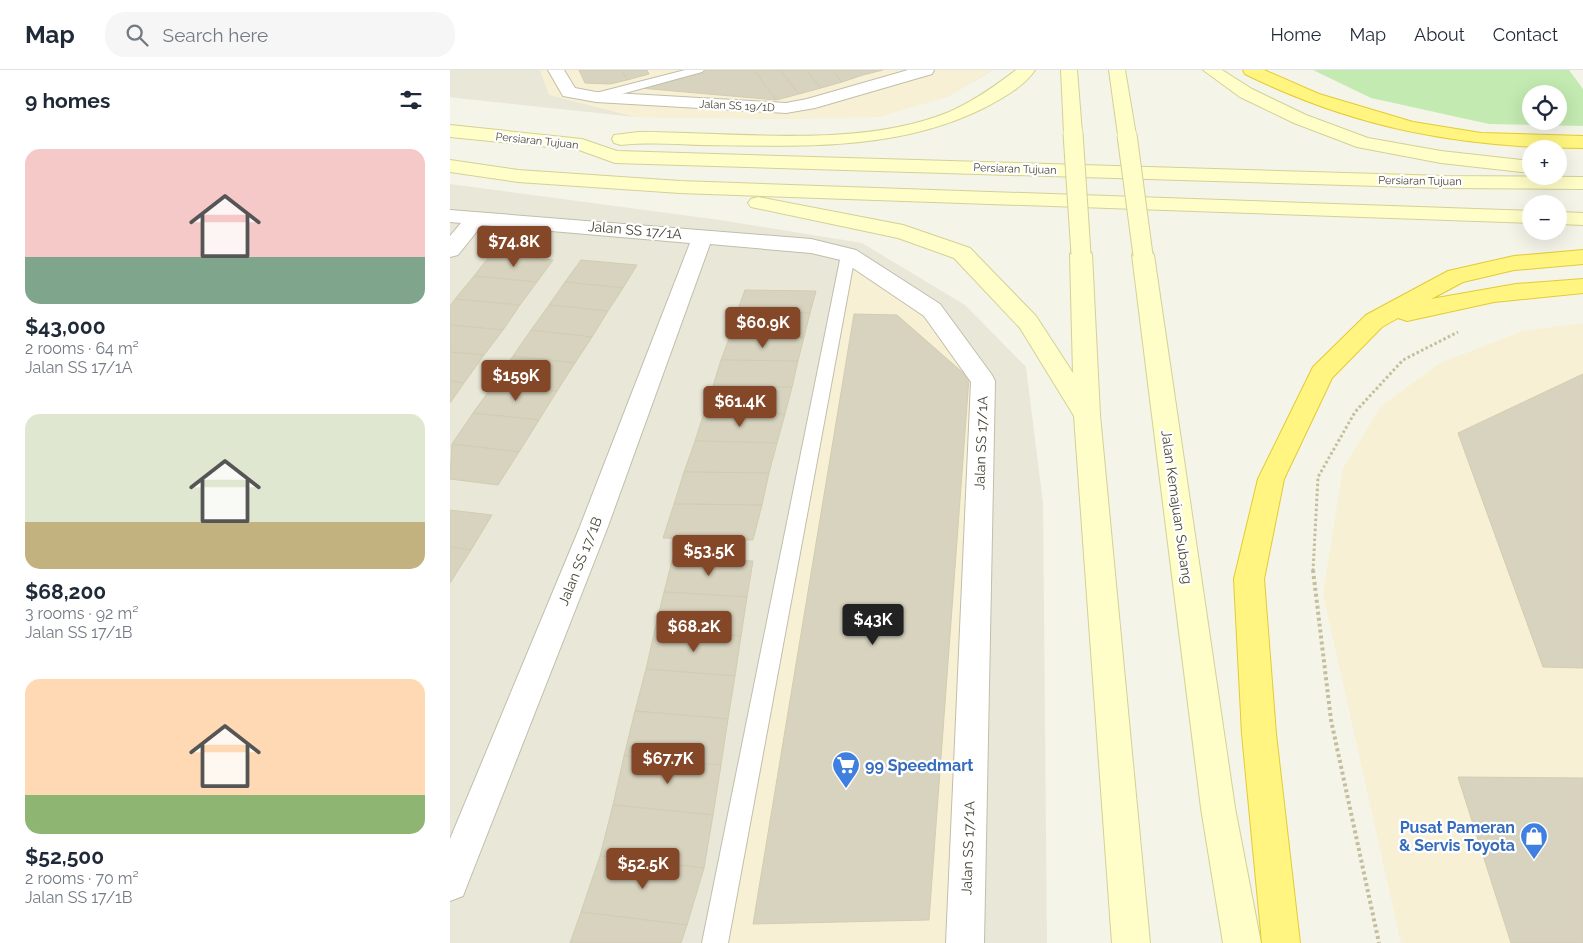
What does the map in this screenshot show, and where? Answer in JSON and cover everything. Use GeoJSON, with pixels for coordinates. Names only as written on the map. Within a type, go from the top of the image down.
{"type":"FeatureCollection","features":[{"type":"Feature","properties":{"kind":"highway"},"geometry":{"type":"LineString","coordinates":[[1251,70],[1324,102],[1362,115],[1462,135],[1514,141],[1583,142]]}},
{"type":"Feature","properties":{"kind":"highway"},"geometry":{"type":"LineString","coordinates":[[1281,943],[1259,734],[1249,579],[1271,479],[1322,373],[1374,322],[1456,276],[1514,263],[1583,257]]}},
{"type":"Feature","properties":{"kind":"highway"},"geometry":{"type":"LineString","coordinates":[[1374,322],[1455,300],[1545,287],[1583,286]]}},
{"type":"Feature","properties":{"kind":"main road"},"geometry":{"type":"LineString","coordinates":[[582,145],[626,138],[830,140],[876,136],[906,130],[963,113],[1009,87],[1027,70]]}},
{"type":"Feature","properties":{"kind":"main road"},"geometry":{"type":"LineString","coordinates":[[1069,70],[1081,254],[1086,415],[1131,943]]}},
{"type":"Feature","properties":{"kind":"main road","name":"Jalan Kemajuan Subang"},"geometry":{"type":"LineString","coordinates":[[1117,70],[1218,808],[1242,943]]}},
{"type":"Feature","properties":{"kind":"main road"},"geometry":{"type":"LineString","coordinates":[[1211,70],[1246,93],[1300,118],[1364,143],[1441,157],[1522,166]]}},
{"type":"Feature","properties":{"kind":"main road","name":"Persiaran Tujuan"},"geometry":{"type":"LineString","coordinates":[[450,131],[582,145],[615,157],[1435,182],[1583,183]]}},
{"type":"Feature","properties":{"kind":"main road"},"geometry":{"type":"LineString","coordinates":[[450,166],[518,176],[680,187],[1522,217]]}},
{"type":"Feature","properties":{"kind":"main road"},"geometry":{"type":"LineString","coordinates":[[1567,171],[1583,172]]}},
{"type":"Feature","properties":{"kind":"main road"},"geometry":{"type":"LineString","coordinates":[[680,187],[903,232],[962,253],[1028,322],[1086,415]]}},
{"type":"Feature","properties":{"kind":"main road"},"geometry":{"type":"LineString","coordinates":[[1567,218],[1583,219]]}},
{"type":"Feature","properties":{"kind":"street","name":"Jalan SS 19/1D"},"geometry":{"type":"LineString","coordinates":[[556,70],[569,92],[596,97],[786,108],[810,104],[926,70]]}},
{"type":"Feature","properties":{"kind":"street","name":"Jalan SS 17/1A"},"geometry":{"type":"LineString","coordinates":[[450,216],[589,226],[811,246],[848,255],[932,310],[983,381],[965,943]]}},
{"type":"Feature","properties":{"kind":"street"},"geometry":{"type":"LineString","coordinates":[[450,250],[476,219]]}},
{"type":"Feature","properties":{"kind":"street","name":"Jalan SS 17/1B"},"geometry":{"type":"LineString","coordinates":[[450,883],[593,529],[703,236]]}},
{"type":"Feature","properties":{"kind":"lane"},"geometry":{"type":"LineString","coordinates":[[596,97],[698,70]]}},
{"type":"Feature","properties":{"kind":"lane"},"geometry":{"type":"LineString","coordinates":[[715,943],[848,255]]}},
{"type":"Feature","properties":{"kind":"path"},"geometry":{"type":"LineString","coordinates":[[1379,943],[1332,720],[1313,574],[1318,477],[1355,412],[1403,360],[1463,330]]}},
{"type":"Feature","properties":{"kind":"shaded area"},"geometry":{"type":"Polygon","coordinates":[[[450,70],[993,70],[947,97],[802,119],[635,117],[457,98],[450,97],[450,70]]]}},
{"type":"Feature","properties":{"kind":"shaded area"},"geometry":{"type":"Polygon","coordinates":[[[540,70],[992,70],[947,97],[879,117],[802,119],[635,117],[549,95],[540,70]]]}},
{"type":"Feature","properties":{"kind":"shaded area"},"geometry":{"type":"Polygon","coordinates":[[[450,184],[720,220],[862,243],[965,305],[1026,367],[1043,503],[1047,943],[450,943],[450,184]]]}},
{"type":"Feature","properties":{"kind":"shaded area"},"geometry":{"type":"Polygon","coordinates":[[[852,269],[922,312],[975,381],[950,943],[726,943],[852,269]]]}},
{"type":"Feature","properties":{"kind":"shaded area"},"geometry":{"type":"Polygon","coordinates":[[[1583,323],[1583,943],[1401,943],[1323,594],[1343,468],[1381,406],[1440,363],[1522,331],[1583,323]]]}},
{"type":"Feature","properties":{"kind":"green space"},"geometry":{"type":"Polygon","coordinates":[[[1313,70],[1569,70],[1583,89],[1583,126],[1567,126],[1567,85],[1522,85],[1522,125],[1489,124],[1371,98],[1313,70]]]}},
{"type":"Feature","properties":{"kind":"building"},"geometry":{"type":"Polygon","coordinates":[[[579,70],[622,70],[627,80],[610,84],[585,83],[579,70]]]}},
{"type":"Feature","properties":{"kind":"building"},"geometry":{"type":"Polygon","coordinates":[[[622,70],[647,70],[649,74],[627,80],[622,70]]]}},
{"type":"Feature","properties":{"kind":"building"},"geometry":{"type":"Polygon","coordinates":[[[709,70],[754,70],[776,100],[640,88],[709,70]]]}},
{"type":"Feature","properties":{"kind":"building"},"geometry":{"type":"Polygon","coordinates":[[[754,70],[780,70],[799,94],[776,100],[754,70]]]}},
{"type":"Feature","properties":{"kind":"building"},"geometry":{"type":"Polygon","coordinates":[[[780,70],[806,70],[821,88],[799,94],[780,70]]]}},
{"type":"Feature","properties":{"kind":"building"},"geometry":{"type":"Polygon","coordinates":[[[806,70],[832,70],[842,82],[821,88],[806,70]]]}},
{"type":"Feature","properties":{"kind":"building"},"geometry":{"type":"Polygon","coordinates":[[[832,70],[858,70],[863,75],[842,82],[832,70]]]}},
{"type":"Feature","properties":{"kind":"building"},"geometry":{"type":"Polygon","coordinates":[[[858,70],[883,70],[863,75],[858,70]]]}},
{"type":"Feature","properties":{"kind":"building"},"geometry":{"type":"Polygon","coordinates":[[[491,254],[553,260],[537,282],[474,276],[491,254]]]}},
{"type":"Feature","properties":{"kind":"building"},"geometry":{"type":"Polygon","coordinates":[[[581,260],[637,265],[623,288],[565,282],[581,260]]]}},
{"type":"Feature","properties":{"kind":"building"},"geometry":{"type":"Polygon","coordinates":[[[474,276],[537,282],[520,305],[455,299],[474,276]]]}},
{"type":"Feature","properties":{"kind":"building"},"geometry":{"type":"Polygon","coordinates":[[[565,282],[623,288],[608,311],[549,305],[565,282]]]}},
{"type":"Feature","properties":{"kind":"building"},"geometry":{"type":"Polygon","coordinates":[[[745,290],[816,291],[810,313],[737,312],[745,290]]]}},
{"type":"Feature","properties":{"kind":"building"},"geometry":{"type":"Polygon","coordinates":[[[455,299],[520,305],[503,330],[450,325],[450,306],[455,299]]]}},
{"type":"Feature","properties":{"kind":"building"},"geometry":{"type":"Polygon","coordinates":[[[549,305],[608,311],[592,337],[531,330],[549,305]]]}},
{"type":"Feature","properties":{"kind":"building"},"geometry":{"type":"Polygon","coordinates":[[[737,312],[810,313],[804,337],[730,336],[737,312]]]}},
{"type":"Feature","properties":{"kind":"building"},"geometry":{"type":"Polygon","coordinates":[[[854,314],[897,315],[969,378],[929,920],[753,924],[854,314]]]}},
{"type":"Feature","properties":{"kind":"building"},"geometry":{"type":"Polygon","coordinates":[[[450,325],[503,330],[484,355],[450,352],[450,325]]]}},
{"type":"Feature","properties":{"kind":"building"},"geometry":{"type":"Polygon","coordinates":[[[531,330],[592,337],[575,363],[513,356],[531,330]]]}},
{"type":"Feature","properties":{"kind":"building"},"geometry":{"type":"Polygon","coordinates":[[[730,336],[804,337],[798,361],[721,360],[730,336]]]}},
{"type":"Feature","properties":{"kind":"building"},"geometry":{"type":"Polygon","coordinates":[[[450,352],[484,355],[464,383],[450,381],[450,352]]]}},
{"type":"Feature","properties":{"kind":"building"},"geometry":{"type":"Polygon","coordinates":[[[513,356],[575,363],[557,391],[494,384],[513,356]]]}},
{"type":"Feature","properties":{"kind":"building"},"geometry":{"type":"Polygon","coordinates":[[[721,360],[798,361],[792,387],[713,386],[721,360]]]}},
{"type":"Feature","properties":{"kind":"building"},"geometry":{"type":"Polygon","coordinates":[[[1583,374],[1583,668],[1543,667],[1458,433],[1583,374]]]}},
{"type":"Feature","properties":{"kind":"building"},"geometry":{"type":"Polygon","coordinates":[[[450,381],[464,383],[450,403],[450,381]]]}},
{"type":"Feature","properties":{"kind":"building"},"geometry":{"type":"Polygon","coordinates":[[[494,384],[557,391],[539,420],[473,413],[494,384]]]}},
{"type":"Feature","properties":{"kind":"building"},"geometry":{"type":"Polygon","coordinates":[[[713,386],[792,387],[785,414],[704,413],[713,386]]]}},
{"type":"Feature","properties":{"kind":"building"},"geometry":{"type":"Polygon","coordinates":[[[473,413],[539,420],[519,452],[452,444],[473,413]]]}},
{"type":"Feature","properties":{"kind":"building"},"geometry":{"type":"Polygon","coordinates":[[[704,413],[785,414],[777,443],[695,441],[704,413]]]}},
{"type":"Feature","properties":{"kind":"building"},"geometry":{"type":"Polygon","coordinates":[[[695,441],[777,443],[769,473],[684,472],[695,441]]]}},
{"type":"Feature","properties":{"kind":"building"},"geometry":{"type":"Polygon","coordinates":[[[452,444],[519,452],[498,485],[450,479],[452,444]]]}},
{"type":"Feature","properties":{"kind":"building"},"geometry":{"type":"Polygon","coordinates":[[[684,472],[769,473],[762,505],[674,504],[684,472]]]}},
{"type":"Feature","properties":{"kind":"building"},"geometry":{"type":"Polygon","coordinates":[[[674,504],[762,505],[753,540],[663,538],[674,504]]]}},
{"type":"Feature","properties":{"kind":"building"},"geometry":{"type":"Polygon","coordinates":[[[450,510],[492,515],[471,550],[450,547],[450,510]]]}},
{"type":"Feature","properties":{"kind":"building"},"geometry":{"type":"Polygon","coordinates":[[[450,547],[471,550],[450,583],[450,547]]]}},
{"type":"Feature","properties":{"kind":"building"},"geometry":{"type":"Polygon","coordinates":[[[673,557],[753,561],[747,597],[664,592],[673,557]]]}},
{"type":"Feature","properties":{"kind":"building"},"geometry":{"type":"Polygon","coordinates":[[[664,592],[747,597],[741,636],[655,629],[664,592]]]}},
{"type":"Feature","properties":{"kind":"building"},"geometry":{"type":"Polygon","coordinates":[[[655,629],[741,636],[735,676],[646,669],[655,629]]]}},
{"type":"Feature","properties":{"kind":"building"},"geometry":{"type":"Polygon","coordinates":[[[646,669],[735,676],[728,719],[635,711],[646,669]]]}},
{"type":"Feature","properties":{"kind":"building"},"geometry":{"type":"Polygon","coordinates":[[[635,711],[728,719],[721,765],[624,756],[635,711]]]}},
{"type":"Feature","properties":{"kind":"building"},"geometry":{"type":"Polygon","coordinates":[[[624,756],[721,765],[713,815],[613,805],[624,756]]]}},
{"type":"Feature","properties":{"kind":"building","name":"Pusat Pameran & Servis Toyota"},"geometry":{"type":"Polygon","coordinates":[[[1458,777],[1583,778],[1583,943],[1511,943],[1458,777]]]}},
{"type":"Feature","properties":{"kind":"building"},"geometry":{"type":"Polygon","coordinates":[[[613,805],[713,815],[704,868],[600,856],[613,805]]]}},
{"type":"Feature","properties":{"kind":"building"},"geometry":{"type":"Polygon","coordinates":[[[600,856],[704,868],[687,925],[581,912],[600,856]]]}},
{"type":"Feature","properties":{"kind":"building"},"geometry":{"type":"Polygon","coordinates":[[[581,912],[687,925],[681,943],[570,943],[581,912]]]}},
{"type":"Feature","properties":{"kind":"place","name":"99 Speedmart"},"geometry":{"type":"Point","coordinates":[846,789]}},
{"type":"Feature","properties":{"kind":"place","name":"Pusat Pameran & Servis Toyota"},"geometry":{"type":"Point","coordinates":[1534,860]}}]}
